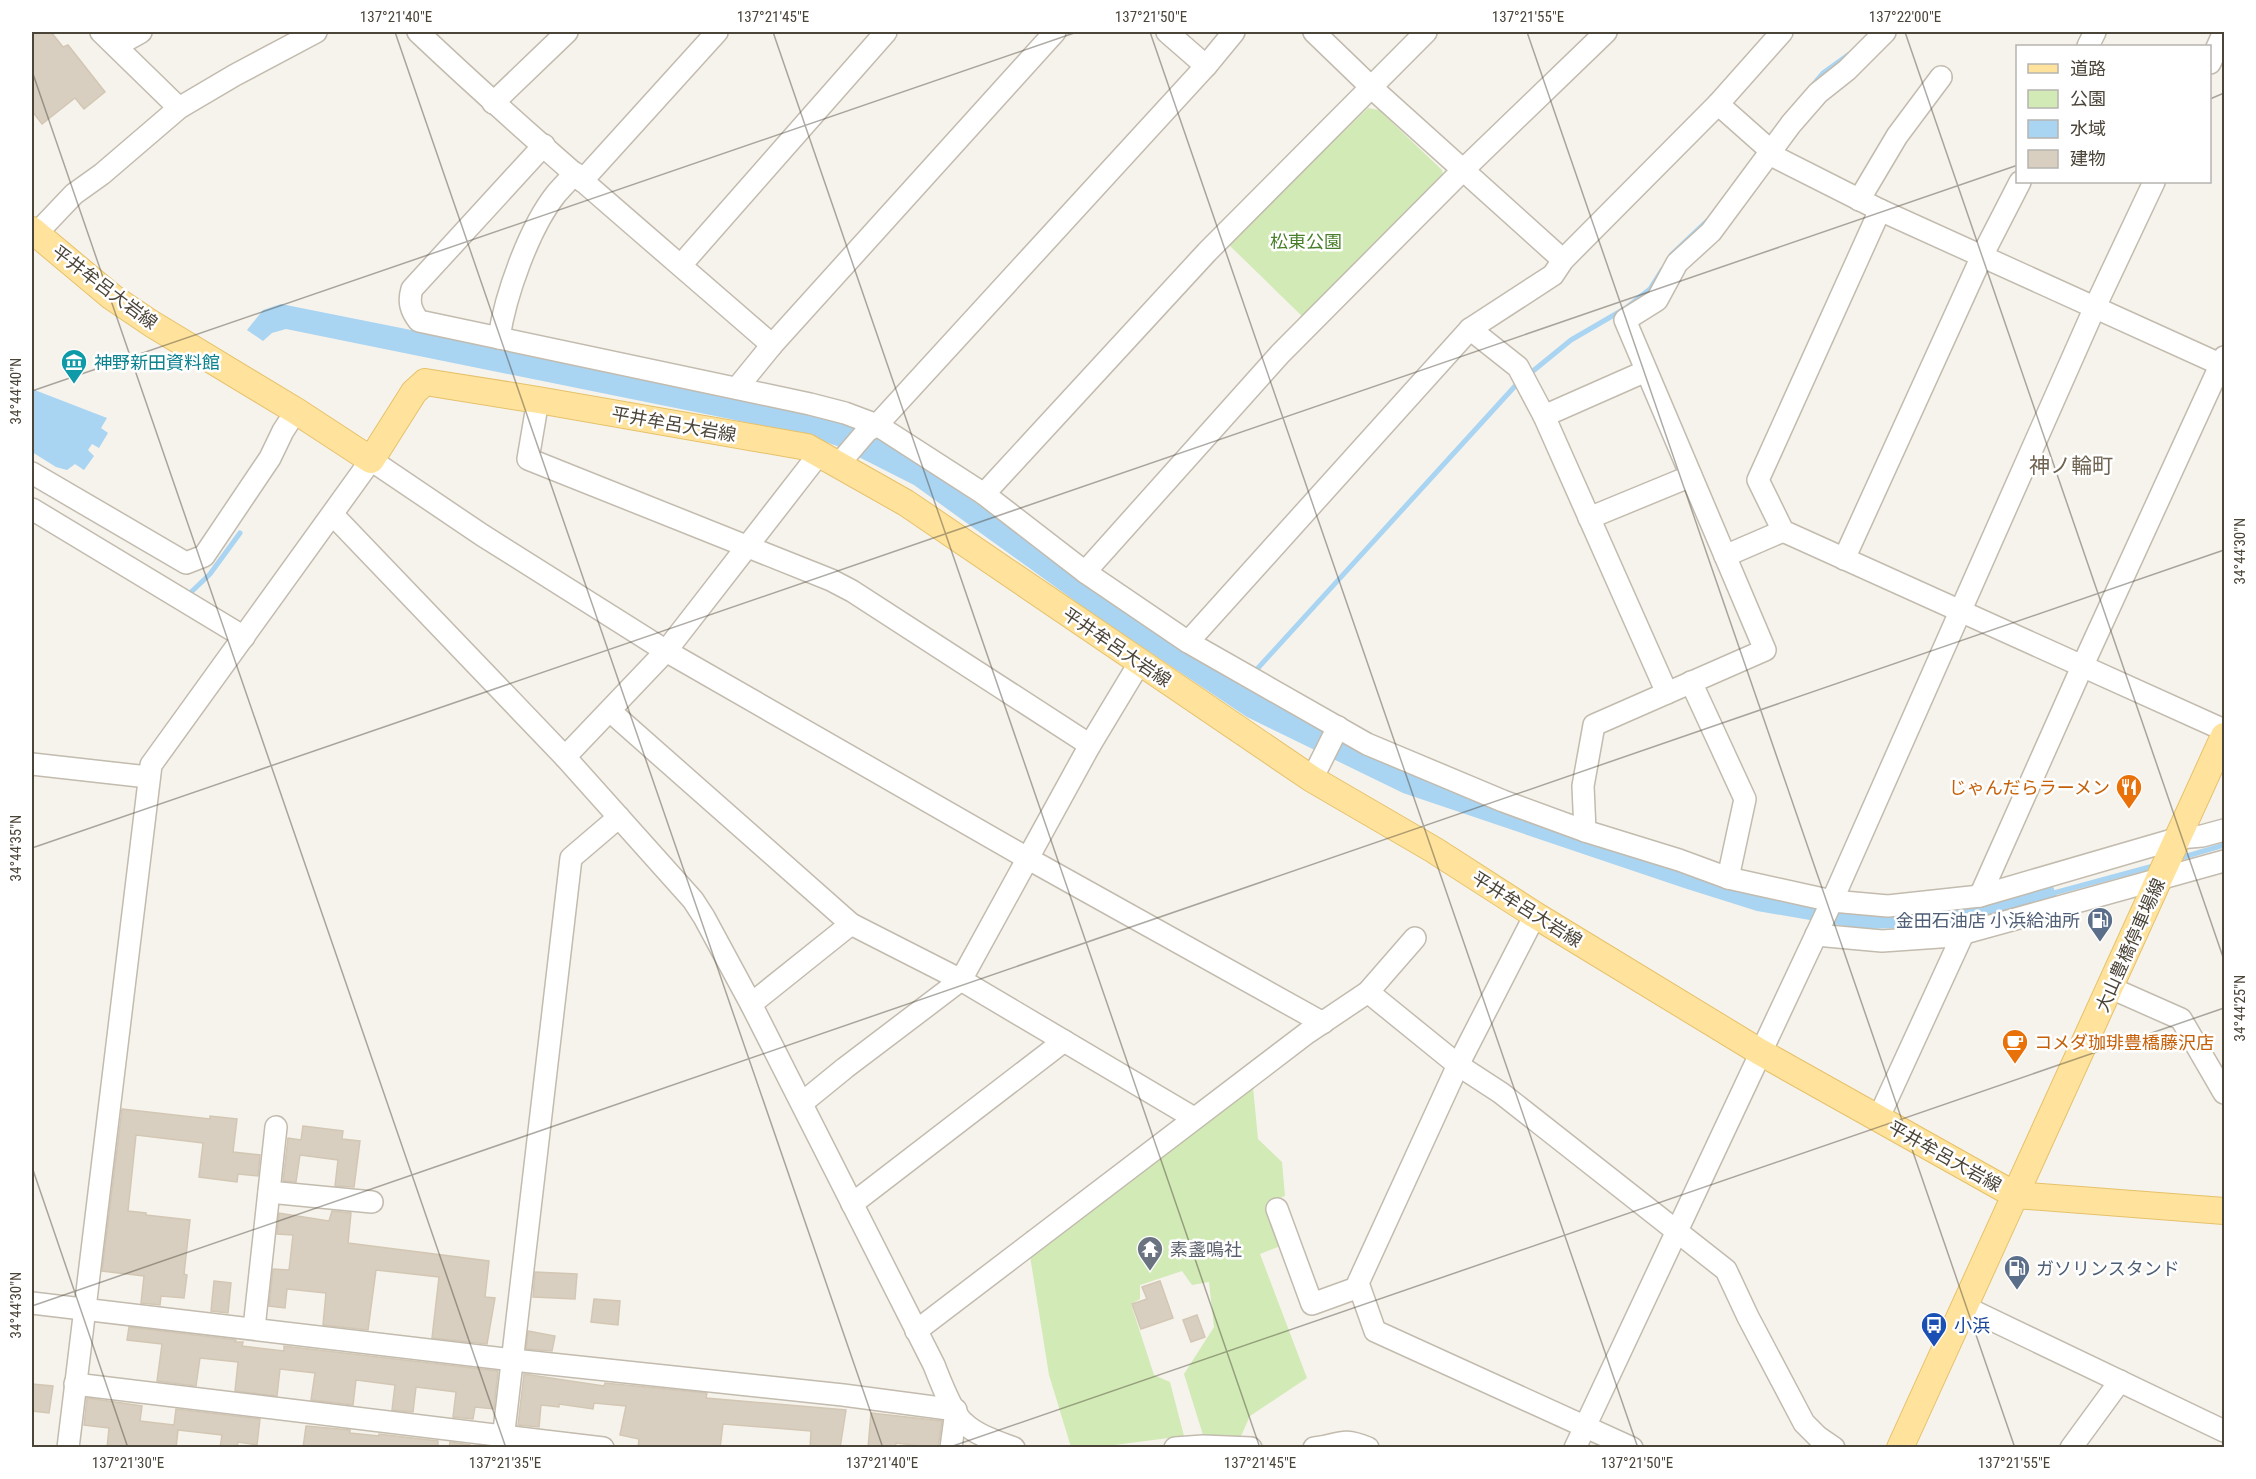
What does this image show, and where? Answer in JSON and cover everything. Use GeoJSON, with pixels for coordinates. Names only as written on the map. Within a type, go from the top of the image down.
{"type":"FeatureCollection","features":[{"type":"Feature","properties":{"kind":"main road","name":"平井牟呂大岩線"},"geometry":{"type":"LineString","coordinates":[[34,232],[112,297],[152,324],[297,411],[371,460],[414,392],[425,382],[807,447],[835,458],[906,503],[1140,662],[1317,770],[1434,850],[1535,915],[1760,1053],[2014,1195],[2224,1211]]}},
{"type":"Feature","properties":{"kind":"main road","name":"大山豊橋停車場線"},"geometry":{"type":"LineString","coordinates":[[1900,1448],[2224,736]]}},
{"type":"Feature","properties":{"kind":"street"},"geometry":{"type":"LineString","coordinates":[[108,39],[141,32]]}},
{"type":"Feature","properties":{"kind":"street"},"geometry":{"type":"LineString","coordinates":[[34,232],[74,194],[102,174],[179,108],[316,32]]}},
{"type":"Feature","properties":{"kind":"street"},"geometry":{"type":"LineString","coordinates":[[418,32],[493,104],[544,145],[772,345]]}},
{"type":"Feature","properties":{"kind":"street"},"geometry":{"type":"LineString","coordinates":[[493,104],[567,32]]}},
{"type":"Feature","properties":{"kind":"street"},"geometry":{"type":"LineString","coordinates":[[499,338],[512,287],[543,214],[556,195],[579,177],[717,32]]}},
{"type":"Feature","properties":{"kind":"street"},"geometry":{"type":"LineString","coordinates":[[681,265],[886,32]]}},
{"type":"Feature","properties":{"kind":"street"},"geometry":{"type":"LineString","coordinates":[[737,388],[772,345],[1055,32]]}},
{"type":"Feature","properties":{"kind":"street"},"geometry":{"type":"LineString","coordinates":[[1167,32],[1206,66]]}},
{"type":"Feature","properties":{"kind":"street"},"geometry":{"type":"LineString","coordinates":[[565,757],[666,651],[746,547],[835,458],[872,428],[1206,66],[1234,32]]}},
{"type":"Feature","properties":{"kind":"street"},"geometry":{"type":"LineString","coordinates":[[1314,32],[1372,88],[1563,260]]}},
{"type":"Feature","properties":{"kind":"street"},"geometry":{"type":"LineString","coordinates":[[984,494],[1207,252],[1426,32]]}},
{"type":"Feature","properties":{"kind":"street"},"geometry":{"type":"LineString","coordinates":[[1085,572],[1280,354],[1464,169],[1606,32]]}},
{"type":"Feature","properties":{"kind":"street"},"geometry":{"type":"LineString","coordinates":[[1188,642],[1470,329],[1552,275],[1563,260],[1718,104],[1782,32]]}},
{"type":"Feature","properties":{"kind":"street"},"geometry":{"type":"LineString","coordinates":[[1585,831],[1583,786],[1594,724],[1765,650],[1626,320],[1657,300],[1677,263],[1711,232],[1791,124],[1818,93],[1847,70],[1885,32]]}},
{"type":"Feature","properties":{"kind":"street"},"geometry":{"type":"LineString","coordinates":[[2211,61],[2224,32]]}},
{"type":"Feature","properties":{"kind":"street"},"geometry":{"type":"LineString","coordinates":[[108,39],[179,108]]}},
{"type":"Feature","properties":{"kind":"street"},"geometry":{"type":"LineString","coordinates":[[1859,200],[1896,136],[1941,77]]}},
{"type":"Feature","properties":{"kind":"street"},"geometry":{"type":"LineString","coordinates":[[1718,104],[1770,153],[1859,200],[2223,363],[2082,667],[1980,896]]}},
{"type":"Feature","properties":{"kind":"street"},"geometry":{"type":"LineString","coordinates":[[544,145],[412,289],[410,298],[413,313],[419,321],[845,413],[984,494],[1085,572],[1188,642],[1367,744],[1427,770],[1585,831],[1679,860],[1728,878],[1832,901],[1888,906],[1980,896],[2224,830]]}},
{"type":"Feature","properties":{"kind":"street"},"geometry":{"type":"LineString","coordinates":[[1844,559],[1982,256],[2019,183]]}},
{"type":"Feature","properties":{"kind":"street"},"geometry":{"type":"LineString","coordinates":[[1575,1448],[1832,901],[2095,307],[2154,183]]}},
{"type":"Feature","properties":{"kind":"street"},"geometry":{"type":"LineString","coordinates":[[1880,210],[1758,480],[1783,531],[2224,730]]}},
{"type":"Feature","properties":{"kind":"street"},"geometry":{"type":"LineString","coordinates":[[1470,329],[1518,367],[1544,416],[1668,693]]}},
{"type":"Feature","properties":{"kind":"street"},"geometry":{"type":"LineString","coordinates":[[1544,416],[1646,371]]}},
{"type":"Feature","properties":{"kind":"street"},"geometry":{"type":"LineString","coordinates":[[538,400],[528,459],[831,580],[852,591],[1090,745]]}},
{"type":"Feature","properties":{"kind":"street"},"geometry":{"type":"LineString","coordinates":[[32,473],[186,563],[204,556],[270,459],[283,431],[297,411]]}},
{"type":"Feature","properties":{"kind":"street"},"geometry":{"type":"LineString","coordinates":[[68,1448],[83,1309],[151,765],[371,460],[482,535],[666,651],[1027,858],[1323,1023]]}},
{"type":"Feature","properties":{"kind":"street"},"geometry":{"type":"LineString","coordinates":[[1590,518],[1691,476]]}},
{"type":"Feature","properties":{"kind":"street"},"geometry":{"type":"LineString","coordinates":[[32,509],[244,637]]}},
{"type":"Feature","properties":{"kind":"street"},"geometry":{"type":"LineString","coordinates":[[333,515],[565,757],[693,900],[751,1004],[963,1422],[1014,1448]]}},
{"type":"Feature","properties":{"kind":"street"},"geometry":{"type":"LineString","coordinates":[[1725,556],[1783,531]]}},
{"type":"Feature","properties":{"kind":"street"},"geometry":{"type":"LineString","coordinates":[[802,1103],[961,980],[1090,745],[1140,662]]}},
{"type":"Feature","properties":{"kind":"street"},"geometry":{"type":"LineString","coordinates":[[1691,682],[1745,799],[1728,878]]}},
{"type":"Feature","properties":{"kind":"street"},"geometry":{"type":"LineString","coordinates":[[610,711],[851,924],[961,980],[1194,1118]]}},
{"type":"Feature","properties":{"kind":"street"},"geometry":{"type":"LineString","coordinates":[[1317,770],[1338,727]]}},
{"type":"Feature","properties":{"kind":"street"},"geometry":{"type":"LineString","coordinates":[[32,764],[148,777]]}},
{"type":"Feature","properties":{"kind":"street"},"geometry":{"type":"LineString","coordinates":[[503,1442],[571,858],[619,817]]}},
{"type":"Feature","properties":{"kind":"street"},"geometry":{"type":"LineString","coordinates":[[1816,934],[1882,941],[1954,936],[2224,861]]}},
{"type":"Feature","properties":{"kind":"street"},"geometry":{"type":"LineString","coordinates":[[1535,915],[1458,1065],[1358,1283],[1375,1331],[1632,1448]]}},
{"type":"Feature","properties":{"kind":"street"},"geometry":{"type":"LineString","coordinates":[[751,1004],[851,924]]}},
{"type":"Feature","properties":{"kind":"street"},"geometry":{"type":"LineString","coordinates":[[1878,1119],[1963,934]]}},
{"type":"Feature","properties":{"kind":"street"},"geometry":{"type":"LineString","coordinates":[[916,1331],[1307,1033],[1368,992],[1415,938]]}},
{"type":"Feature","properties":{"kind":"street"},"geometry":{"type":"LineString","coordinates":[[2111,988],[2181,1019],[2224,1089]]}},
{"type":"Feature","properties":{"kind":"street"},"geometry":{"type":"LineString","coordinates":[[1368,992],[1458,1065],[1501,1093],[1726,1270],[1804,1423],[1834,1448]]}},
{"type":"Feature","properties":{"kind":"street"},"geometry":{"type":"LineString","coordinates":[[852,1204],[1064,1041]]}},
{"type":"Feature","properties":{"kind":"street"},"geometry":{"type":"LineString","coordinates":[[254,1329],[276,1127]]}},
{"type":"Feature","properties":{"kind":"street"},"geometry":{"type":"LineString","coordinates":[[269,1192],[372,1202]]}},
{"type":"Feature","properties":{"kind":"street"},"geometry":{"type":"LineString","coordinates":[[1277,1209],[1312,1304],[1359,1287]]}},
{"type":"Feature","properties":{"kind":"street"},"geometry":{"type":"LineString","coordinates":[[32,1303],[956,1410]]}},
{"type":"Feature","properties":{"kind":"street"},"geometry":{"type":"LineString","coordinates":[[1965,1307],[2224,1431]]}},
{"type":"Feature","properties":{"kind":"street"},"geometry":{"type":"LineString","coordinates":[[2071,1448],[2120,1381]]}},
{"type":"Feature","properties":{"kind":"street"},"geometry":{"type":"LineString","coordinates":[[75,1384],[503,1442],[603,1448]]}},
{"type":"Feature","properties":{"kind":"street"},"geometry":{"type":"LineString","coordinates":[[951,1448],[956,1410]]}},
{"type":"Feature","properties":{"kind":"street"},"geometry":{"type":"LineString","coordinates":[[1314,1448],[1339,1441],[1350,1441],[1368,1448]]}},
{"type":"Feature","properties":{"kind":"street"},"geometry":{"type":"LineString","coordinates":[[1175,1448],[1203,1446],[1251,1448]]}},
{"type":"Feature","properties":{"kind":"green space","name":"松東公園"},"geometry":{"type":"Polygon","coordinates":[[[1368,108],[1379,110],[1442,170],[1443,177],[1305,319],[1228,244],[1368,108]]]}},
{"type":"Feature","properties":{"kind":"green space","name":"素盞鳴社"},"geometry":{"type":"Polygon","coordinates":[[[1253,1087],[1258,1139],[1282,1162],[1285,1196],[1268,1202],[1283,1245],[1260,1254],[1307,1378],[1250,1416],[1241,1436],[1203,1435],[1184,1374],[1214,1327],[1209,1282],[1192,1285],[1182,1271],[1140,1285],[1140,1299],[1131,1304],[1154,1375],[1170,1382],[1184,1436],[1099,1447],[1071,1447],[1049,1375],[1026,1231],[1037,1228],[1253,1087]]]}},
{"type":"Feature","properties":{"kind":"water"},"geometry":{"type":"Polygon","coordinates":[[[281,304],[828,416],[880,439],[904,453],[1219,672],[1736,890],[1819,909],[1884,915],[1904,915],[1961,907],[2052,883],[2057,898],[1934,927],[1862,929],[1757,911],[1684,888],[1403,793],[1247,717],[1093,614],[914,485],[837,446],[811,437],[730,419],[286,329],[272,333],[263,341],[247,330],[263,310],[281,304]]]}},
{"type":"Feature","properties":{"kind":"water"},"geometry":{"type":"Polygon","coordinates":[[[32,389],[107,418],[101,428],[108,433],[99,448],[92,444],[88,450],[94,456],[84,470],[75,464],[67,470],[56,467],[32,452],[32,389]]]}},
{"type":"Feature","properties":{"kind":"building"},"geometry":{"type":"Polygon","coordinates":[[[32,32],[51,32],[63,47],[68,45],[105,92],[84,109],[75,98],[42,124],[32,111],[32,32]]]}},
{"type":"Feature","properties":{"kind":"building"},"geometry":{"type":"Polygon","coordinates":[[[122,1109],[210,1119],[210,1116],[237,1119],[233,1152],[260,1155],[258,1176],[238,1174],[237,1182],[199,1177],[203,1143],[136,1135],[128,1211],[190,1220],[184,1274],[187,1275],[184,1298],[161,1296],[160,1305],[141,1303],[144,1276],[102,1271],[122,1109]]]}},
{"type":"Feature","properties":{"kind":"building"},"geometry":{"type":"Polygon","coordinates":[[[303,1126],[343,1131],[342,1139],[360,1141],[354,1187],[335,1186],[338,1160],[300,1155],[296,1182],[283,1181],[288,1138],[301,1140],[303,1126]]]}},
{"type":"Feature","properties":{"kind":"building"},"geometry":{"type":"Polygon","coordinates":[[[332,1211],[351,1213],[348,1243],[489,1261],[485,1297],[495,1298],[487,1344],[432,1338],[439,1277],[376,1270],[368,1330],[323,1325],[326,1293],[287,1289],[285,1308],[269,1306],[273,1269],[289,1270],[293,1235],[277,1234],[279,1213],[329,1221],[332,1211]]]}},
{"type":"Feature","properties":{"kind":"building"},"geometry":{"type":"Polygon","coordinates":[[[535,1272],[577,1274],[575,1299],[533,1297],[535,1272]]]}},
{"type":"Feature","properties":{"kind":"building"},"geometry":{"type":"Polygon","coordinates":[[[214,1281],[231,1283],[228,1313],[211,1311],[214,1281]]]}},
{"type":"Feature","properties":{"kind":"building"},"geometry":{"type":"Polygon","coordinates":[[[1160,1281],[1173,1318],[1141,1329],[1132,1304],[1147,1299],[1142,1287],[1160,1281]]]}},
{"type":"Feature","properties":{"kind":"building"},"geometry":{"type":"Polygon","coordinates":[[[594,1299],[620,1301],[618,1325],[591,1322],[594,1299]]]}},
{"type":"Feature","properties":{"kind":"building"},"geometry":{"type":"Polygon","coordinates":[[[1197,1315],[1205,1337],[1191,1342],[1183,1320],[1197,1315]]]}},
{"type":"Feature","properties":{"kind":"building"},"geometry":{"type":"Polygon","coordinates":[[[129,1327],[236,1340],[235,1342],[243,1342],[242,1346],[284,1351],[284,1346],[498,1371],[494,1409],[475,1407],[473,1419],[453,1417],[456,1392],[416,1387],[413,1412],[392,1410],[395,1385],[356,1380],[353,1405],[311,1400],[315,1373],[280,1369],[277,1396],[235,1391],[238,1362],[200,1358],[196,1386],[157,1381],[162,1344],[127,1340],[129,1327]]]}},
{"type":"Feature","properties":{"kind":"building"},"geometry":{"type":"Polygon","coordinates":[[[528,1331],[555,1336],[552,1351],[526,1349],[528,1331]]]}},
{"type":"Feature","properties":{"kind":"building"},"geometry":{"type":"Polygon","coordinates":[[[524,1374],[604,1386],[605,1383],[707,1393],[706,1398],[846,1410],[840,1448],[810,1448],[811,1431],[723,1424],[720,1448],[638,1448],[639,1439],[620,1435],[626,1406],[594,1403],[593,1409],[559,1404],[559,1407],[541,1405],[539,1427],[518,1425],[524,1374]]]}},
{"type":"Feature","properties":{"kind":"building"},"geometry":{"type":"Polygon","coordinates":[[[32,1384],[53,1386],[49,1413],[32,1411],[32,1384]]]}},
{"type":"Feature","properties":{"kind":"building"},"geometry":{"type":"Polygon","coordinates":[[[87,1398],[142,1406],[140,1421],[174,1425],[176,1409],[260,1419],[257,1445],[238,1442],[237,1448],[220,1448],[222,1435],[178,1430],[176,1448],[107,1448],[109,1428],[84,1425],[87,1398]]]}},
{"type":"Feature","properties":{"kind":"building"},"geometry":{"type":"Polygon","coordinates":[[[871,1413],[942,1421],[938,1448],[896,1443],[895,1448],[868,1448],[871,1413]]]}},
{"type":"Feature","properties":{"kind":"building"},"geometry":{"type":"Polygon","coordinates":[[[306,1426],[350,1430],[350,1433],[438,1441],[438,1448],[303,1448],[306,1426]]]}},
{"type":"Feature","properties":{"kind":"building"},"geometry":{"type":"Polygon","coordinates":[[[450,1442],[470,1445],[470,1448],[449,1448],[450,1442]]]}},
{"type":"Feature","properties":{"kind":"waterway"},"geometry":{"type":"LineString","coordinates":[[1812,86],[1823,73],[1848,55]]}},
{"type":"Feature","properties":{"kind":"waterway"},"geometry":{"type":"LineString","coordinates":[[1671,255],[1708,220]]}},
{"type":"Feature","properties":{"kind":"waterway"},"geometry":{"type":"LineString","coordinates":[[1533,371],[1571,340],[1626,308],[1650,289],[1662,270]]}},
{"type":"Feature","properties":{"kind":"waterway"},"geometry":{"type":"LineString","coordinates":[[1258,668],[1516,385]]}},
{"type":"Feature","properties":{"kind":"waterway"},"geometry":{"type":"LineString","coordinates":[[185,594],[187,596],[210,574],[240,533]]}},
{"type":"Feature","properties":{"kind":"waterway"},"geometry":{"type":"LineString","coordinates":[[2177,859],[2224,845]]}},
{"type":"Feature","properties":{"kind":"waterway"},"geometry":{"type":"LineString","coordinates":[[2050,894],[2157,865]]}},
{"type":"Feature","properties":{"kind":"place","name":"神野新田資料館"},"geometry":{"type":"Point","coordinates":[74,385]}},
{"type":"Feature","properties":{"kind":"place","name":"じゃんだらラーメン"},"geometry":{"type":"Point","coordinates":[2129,810]}},
{"type":"Feature","properties":{"kind":"place","name":"金田石油店 小浜給油所"},"geometry":{"type":"Point","coordinates":[2100,943]}},
{"type":"Feature","properties":{"kind":"place","name":"コメダ珈琲豊橋藤沢店"},"geometry":{"type":"Point","coordinates":[2015,1065]}},
{"type":"Feature","properties":{"kind":"place","name":"素盞鳴社"},"geometry":{"type":"Point","coordinates":[1150,1272]}},
{"type":"Feature","properties":{"kind":"place","name":"ガソリンスタンド"},"geometry":{"type":"Point","coordinates":[2017,1291]}},
{"type":"Feature","properties":{"kind":"place","name":"小浜"},"geometry":{"type":"Point","coordinates":[1934,1348]}},
{"type":"Feature","properties":{"kind":"district","name":"神ノ輪町"},"geometry":{"type":"Point","coordinates":[2071,466]}}]}
